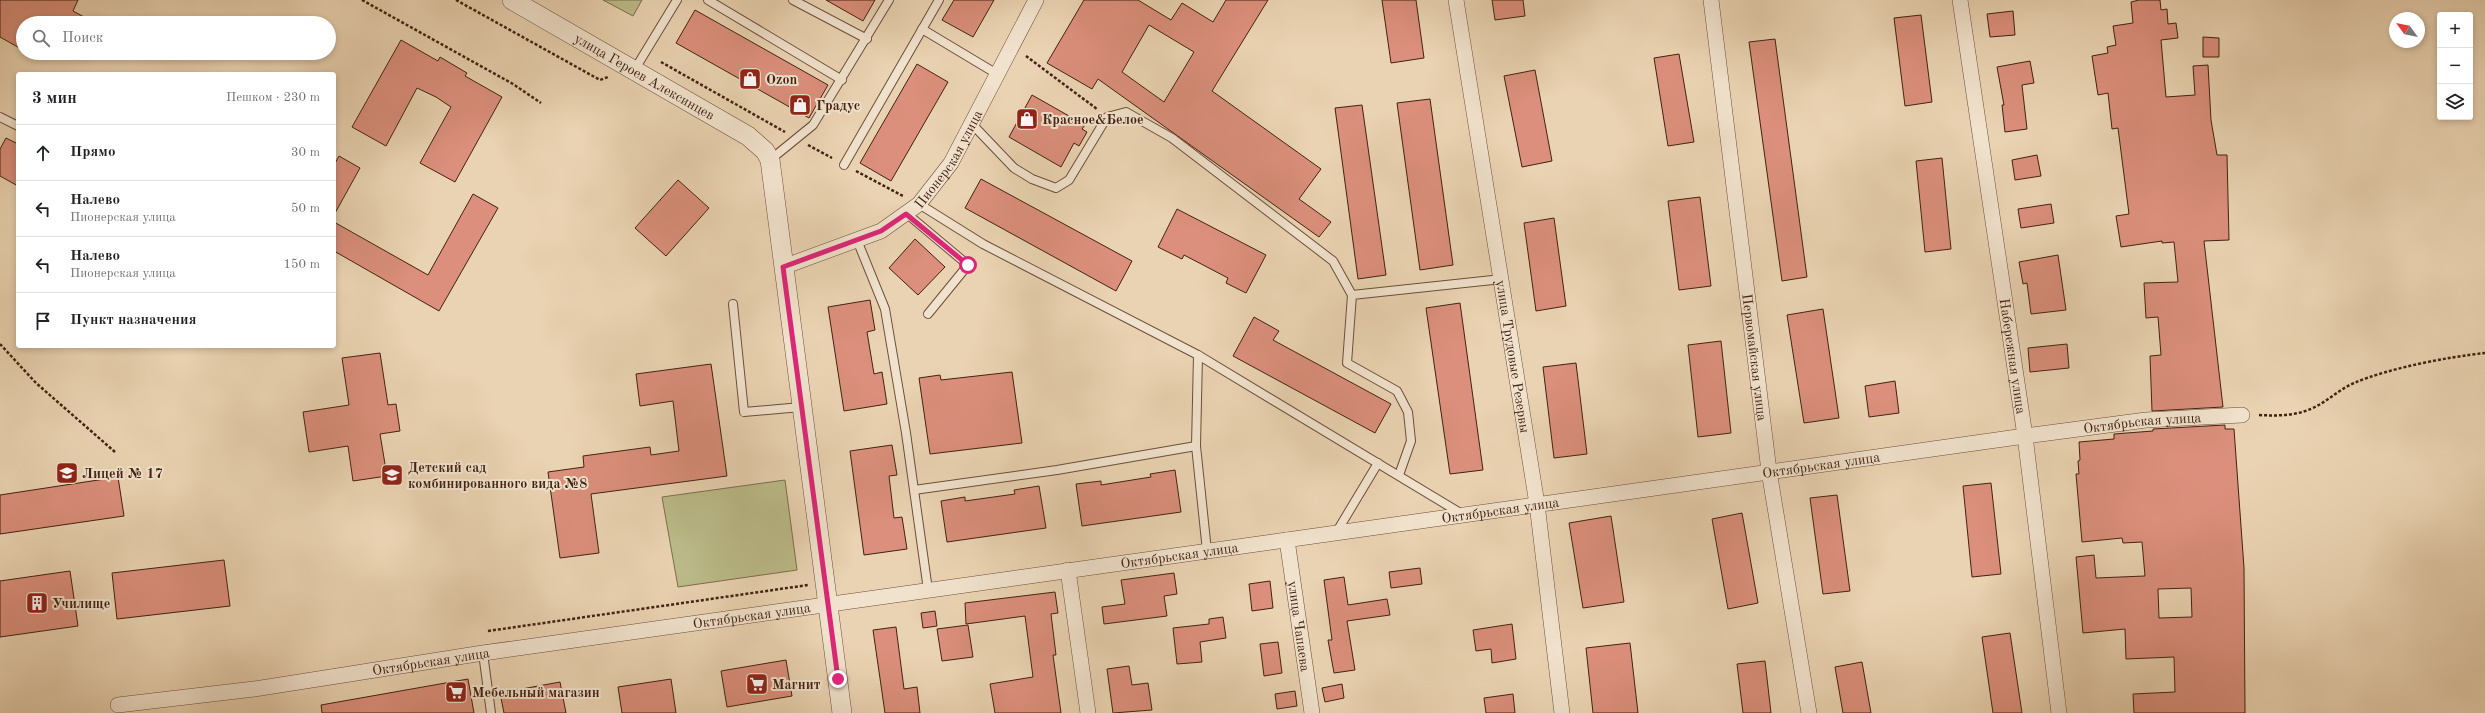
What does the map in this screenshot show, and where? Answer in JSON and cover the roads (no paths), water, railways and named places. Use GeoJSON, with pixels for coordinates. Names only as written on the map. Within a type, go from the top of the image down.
{"type":"FeatureCollection","features":[{"type":"Feature","properties":{"kind":"street","name":"улица Героев Алексинцев"},"geometry":{"type":"LineString","coordinates":[[512,0],[748,136],[766,151],[770,160]]}},
{"type":"Feature","properties":{"kind":"street","name":"Пионерская улица"},"geometry":{"type":"LineString","coordinates":[[783,267],[881,231],[919,204],[951,163],[1036,0]]}},
{"type":"Feature","properties":{"kind":"street","name":"улица Трудовые Резервы"},"geometry":{"type":"LineString","coordinates":[[1456,0],[1537,504],[1562,713]]}},
{"type":"Feature","properties":{"kind":"street","name":"Первомайская улица"},"geometry":{"type":"LineString","coordinates":[[1711,0],[1769,471],[1809,713]]}},
{"type":"Feature","properties":{"kind":"street","name":"Набережная улица"},"geometry":{"type":"LineString","coordinates":[[1960,0],[2025,436],[2059,713]]}},
{"type":"Feature","properties":{"kind":"street"},"geometry":{"type":"LineString","coordinates":[[770,160],[800,407],[813,582],[827,604],[842,713]]}},
{"type":"Feature","properties":{"kind":"street","name":"Октябрьская улица"},"geometry":{"type":"LineString","coordinates":[[119,709],[483,653],[1769,471],[2146,420],[2242,415]]}},
{"type":"Feature","properties":{"kind":"street","name":"улица Чапаева"},"geometry":{"type":"LineString","coordinates":[[1287,540],[1312,713]]}},
{"type":"Feature","properties":{"kind":"street"},"geometry":{"type":"LineString","coordinates":[[1068,570],[1088,713]]}},
{"type":"Feature","properties":{"kind":"lane"},"geometry":{"type":"LineString","coordinates":[[627,65],[644,52],[677,0]]}},
{"type":"Feature","properties":{"kind":"lane"},"geometry":{"type":"LineString","coordinates":[[708,0],[842,80]]}},
{"type":"Feature","properties":{"kind":"lane"},"geometry":{"type":"LineString","coordinates":[[793,0],[867,39]]}},
{"type":"Feature","properties":{"kind":"lane"},"geometry":{"type":"LineString","coordinates":[[770,160],[798,139],[813,125],[867,39],[889,0]]}},
{"type":"Feature","properties":{"kind":"lane"},"geometry":{"type":"LineString","coordinates":[[844,165],[939,0]]}},
{"type":"Feature","properties":{"kind":"lane"},"geometry":{"type":"LineString","coordinates":[[922,30],[997,74]]}},
{"type":"Feature","properties":{"kind":"lane"},"geometry":{"type":"LineString","coordinates":[[972,124],[1014,168],[1032,180],[1056,188],[1069,180],[1107,117],[1126,112],[1172,138],[1333,261],[1352,295],[1347,363],[1397,391],[1408,412],[1411,441],[1399,475]]}},
{"type":"Feature","properties":{"kind":"lane"},"geometry":{"type":"LineString","coordinates":[[0,117],[16,125]]}},
{"type":"Feature","properties":{"kind":"lane"},"geometry":{"type":"LineString","coordinates":[[919,204],[983,244],[1198,355],[1463,515]]}},
{"type":"Feature","properties":{"kind":"lane"},"geometry":{"type":"LineString","coordinates":[[906,214],[968,265],[928,314]]}},
{"type":"Feature","properties":{"kind":"lane"},"geometry":{"type":"LineString","coordinates":[[857,240],[885,309],[914,490],[928,590]]}},
{"type":"Feature","properties":{"kind":"lane"},"geometry":{"type":"LineString","coordinates":[[1352,295],[1502,279]]}},
{"type":"Feature","properties":{"kind":"lane"},"geometry":{"type":"LineString","coordinates":[[733,304],[744,412],[800,407]]}},
{"type":"Feature","properties":{"kind":"lane"},"geometry":{"type":"LineString","coordinates":[[1198,355],[1196,446],[1207,551]]}},
{"type":"Feature","properties":{"kind":"lane"},"geometry":{"type":"LineString","coordinates":[[914,490],[1057,470],[1196,446]]}},
{"type":"Feature","properties":{"kind":"lane"},"geometry":{"type":"LineString","coordinates":[[1336,532],[1378,463]]}},
{"type":"Feature","properties":{"kind":"lane"},"geometry":{"type":"LineString","coordinates":[[483,653],[491,713]]}},
{"type":"Feature","properties":{"kind":"place","name":"Ozon"},"geometry":{"type":"Point","coordinates":[750,79]}},
{"type":"Feature","properties":{"kind":"place","name":"Градус"},"geometry":{"type":"Point","coordinates":[800,105]}},
{"type":"Feature","properties":{"kind":"place","name":"Красное&Белое"},"geometry":{"type":"Point","coordinates":[1027,119]}},
{"type":"Feature","properties":{"kind":"place","name":"Лицей № 17"},"geometry":{"type":"Point","coordinates":[67,473]}},
{"type":"Feature","properties":{"kind":"place","name":"Детский сад комбинированного вида №8"},"geometry":{"type":"Point","coordinates":[392,475]}},
{"type":"Feature","properties":{"kind":"place","name":"Училище"},"geometry":{"type":"Point","coordinates":[37,603]}},
{"type":"Feature","properties":{"kind":"place","name":"Магнит"},"geometry":{"type":"Point","coordinates":[757,684]}},
{"type":"Feature","properties":{"kind":"place","name":"Мебельный магазин"},"geometry":{"type":"Point","coordinates":[456,692]}}]}
